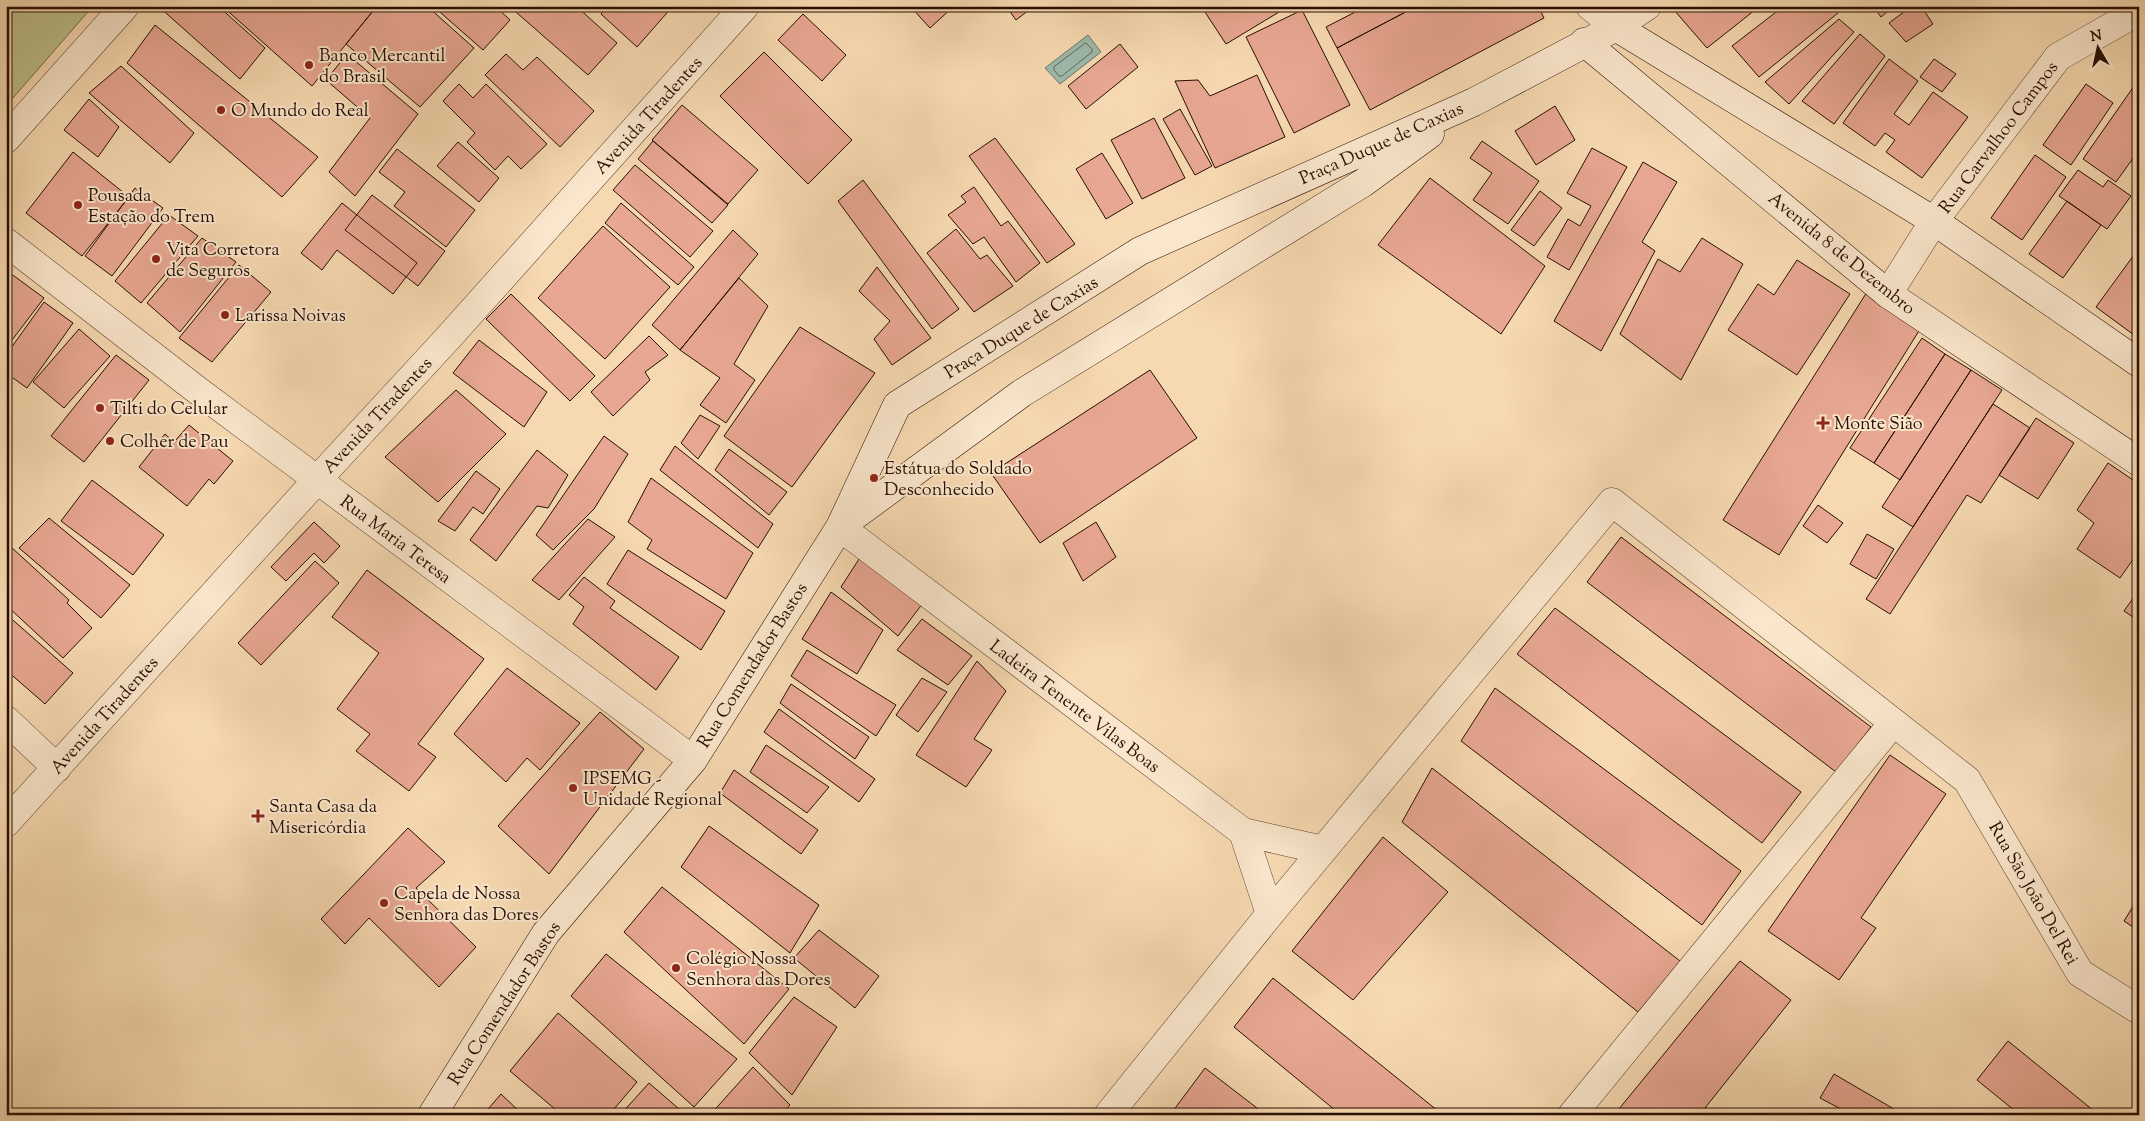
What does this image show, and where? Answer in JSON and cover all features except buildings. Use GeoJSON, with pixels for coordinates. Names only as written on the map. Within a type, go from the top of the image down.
{"type":"FeatureCollection","features":[{"type":"Feature","properties":{"kind":"street"},"geometry":{"type":"LineString","coordinates":[[6,139],[125,6]]}},
{"type":"Feature","properties":{"kind":"street","name":"Avenida Tiradentes"},"geometry":{"type":"LineString","coordinates":[[6,823],[316,480],[448,338],[745,6]]}},
{"type":"Feature","properties":{"kind":"street"},"geometry":{"type":"LineString","coordinates":[[1580,6],[1584,42]]}},
{"type":"Feature","properties":{"kind":"street"},"geometry":{"type":"LineString","coordinates":[[1590,6],[1616,27],[1934,221],[2139,363]]}},
{"type":"Feature","properties":{"kind":"street"},"geometry":{"type":"LineString","coordinates":[[1474,102],[1584,42],[1616,27],[1647,6]]}},
{"type":"Feature","properties":{"kind":"street","name":"Rua Carvalhoo Campos"},"geometry":{"type":"LineString","coordinates":[[1888,294],[1934,221],[2058,57],[2139,11]]}},
{"type":"Feature","properties":{"kind":"street","name":"Avenida 8 de Dezembro"},"geometry":{"type":"LineString","coordinates":[[1584,42],[1888,294],[2139,462]]}},
{"type":"Feature","properties":{"kind":"street","name":"Praça Duque de Caxias"},"geometry":{"type":"LineString","coordinates":[[840,527],[897,405],[1140,251],[1474,102]]}},
{"type":"Feature","properties":{"kind":"street","name":"Praça Duque de Caxias"},"geometry":{"type":"LineString","coordinates":[[840,527],[1022,394],[1363,183],[1474,102]]}},
{"type":"Feature","properties":{"kind":"street","name":"Rua Maria Teresa"},"geometry":{"type":"LineString","coordinates":[[6,242],[316,480],[693,760]]}},
{"type":"Feature","properties":{"kind":"street"},"geometry":{"type":"LineString","coordinates":[[1108,1115],[1270,914],[1612,502],[1893,723],[1572,1115]]}},
{"type":"Feature","properties":{"kind":"street","name":"Rua Comendador Bastos"},"geometry":{"type":"LineString","coordinates":[[432,1115],[546,933],[693,760],[840,527]]}},
{"type":"Feature","properties":{"kind":"street","name":"Ladeira Tenente Vilas Boas"},"geometry":{"type":"LineString","coordinates":[[840,527],[1242,832]]}},
{"type":"Feature","properties":{"kind":"street"},"geometry":{"type":"LineString","coordinates":[[6,720],[57,768]]}},
{"type":"Feature","properties":{"kind":"street","name":"Rua São João Del Rei"},"geometry":{"type":"LineString","coordinates":[[1893,723],[1967,780],[2080,973],[2139,1010]]}},
{"type":"Feature","properties":{"kind":"street"},"geometry":{"type":"LineString","coordinates":[[1242,832],[1323,850]]}},
{"type":"Feature","properties":{"kind":"street"},"geometry":{"type":"LineString","coordinates":[[1242,832],[1270,914]]}},
{"type":"Feature","properties":{"kind":"green space"},"geometry":{"type":"Polygon","coordinates":[[[6,6],[93,6],[6,106],[6,6]]]}},
{"type":"Feature","properties":{"kind":"water"},"geometry":{"type":"Polygon","coordinates":[[[1088,35],[1101,52],[1060,84],[1045,68],[1088,35]]]}},
{"type":"Feature","properties":{"kind":"place","name":"Banco Mercantil do Brasil"},"geometry":{"type":"Point","coordinates":[309,65]}},
{"type":"Feature","properties":{"kind":"place","name":"O Mundo do Real"},"geometry":{"type":"Point","coordinates":[221,110]}},
{"type":"Feature","properties":{"kind":"place","name":"Pousada Estação do Trem"},"geometry":{"type":"Point","coordinates":[78,205]}},
{"type":"Feature","properties":{"kind":"place","name":"Vita Corretora de Seguros"},"geometry":{"type":"Point","coordinates":[156,259]}},
{"type":"Feature","properties":{"kind":"place","name":"Larissa Noivas"},"geometry":{"type":"Point","coordinates":[225,315]}},
{"type":"Feature","properties":{"kind":"place","name":"Tilti do Celular"},"geometry":{"type":"Point","coordinates":[100,408]}},
{"type":"Feature","properties":{"kind":"place","name":"Monte Sião"},"geometry":{"type":"Point","coordinates":[1823,423]}},
{"type":"Feature","properties":{"kind":"place","name":"Colher de Pau"},"geometry":{"type":"Point","coordinates":[110,441]}},
{"type":"Feature","properties":{"kind":"place","name":"Estátua do Soldado Desconhecido"},"geometry":{"type":"Point","coordinates":[874,478]}},
{"type":"Feature","properties":{"kind":"place","name":"IPSEMG - Unidade Regional"},"geometry":{"type":"Point","coordinates":[573,788]}},
{"type":"Feature","properties":{"kind":"place","name":"Santa Casa da Misericórdia"},"geometry":{"type":"Point","coordinates":[258,816]}},
{"type":"Feature","properties":{"kind":"place","name":"Capela de Nossa Senhora das Dores"},"geometry":{"type":"Point","coordinates":[384,903]}},
{"type":"Feature","properties":{"kind":"place","name":"Colégio Nossa Senhora das Dores"},"geometry":{"type":"Point","coordinates":[676,968]}}]}
